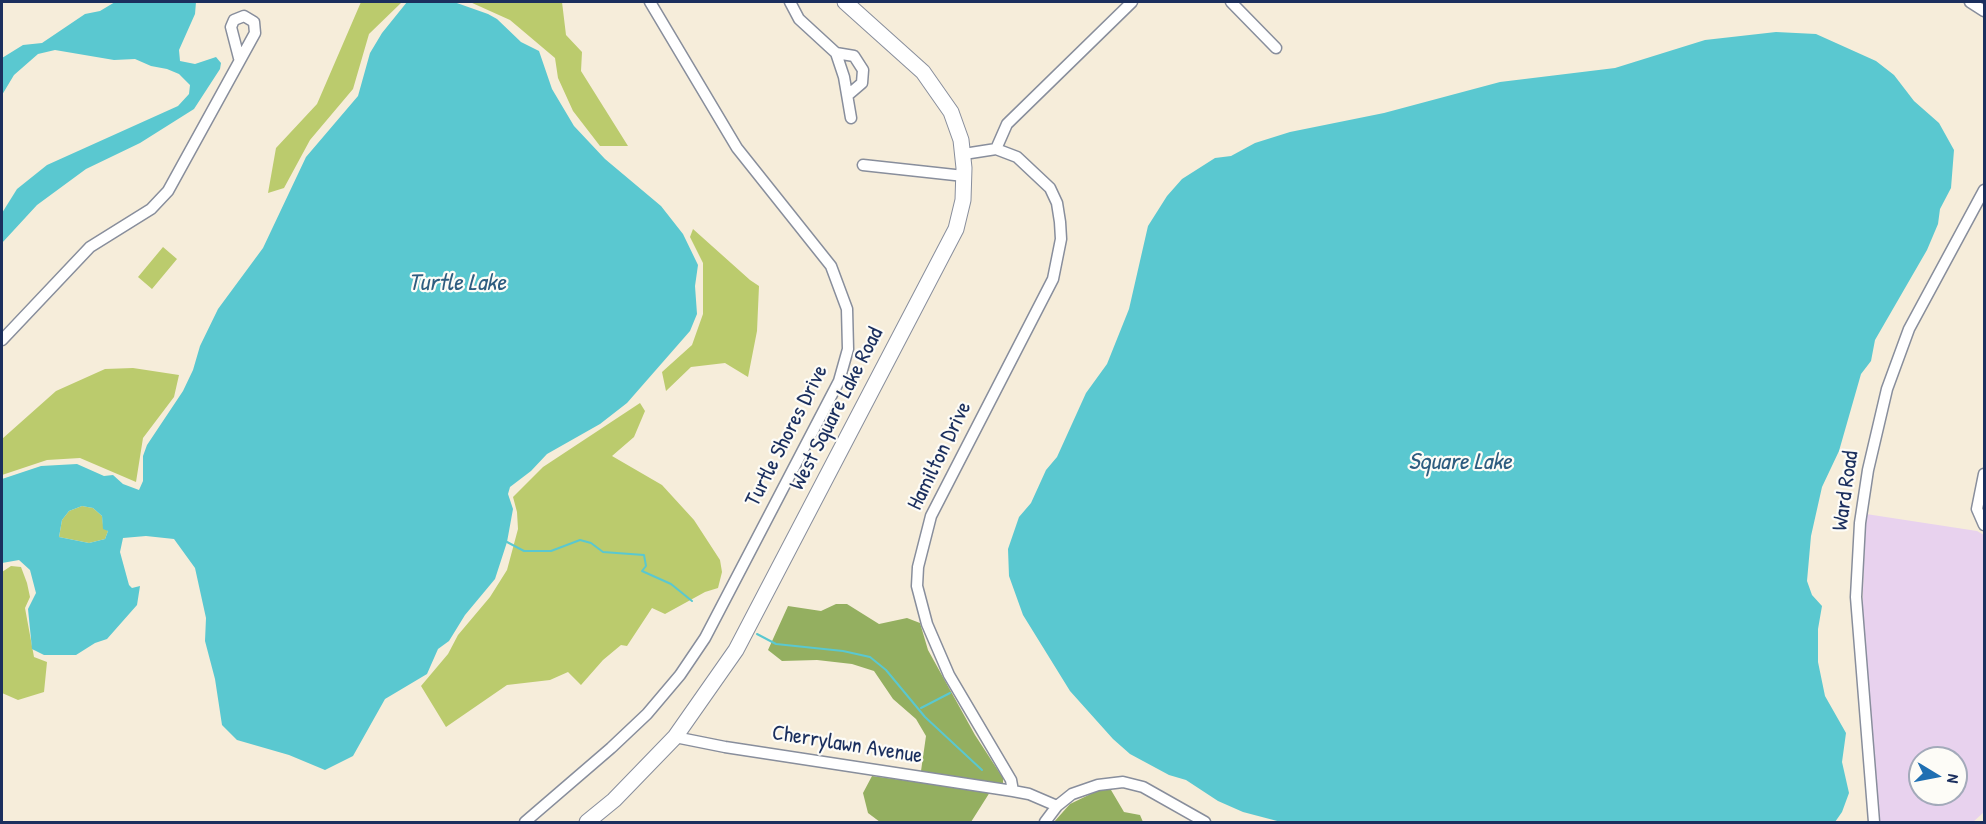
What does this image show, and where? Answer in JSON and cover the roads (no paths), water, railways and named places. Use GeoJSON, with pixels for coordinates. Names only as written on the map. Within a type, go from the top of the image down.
{"type":"FeatureCollection","features":[{"type":"Feature","properties":{"kind":"street","name":"Turtle Shores Drive"},"geometry":{"type":"LineString","coordinates":[[525,822],[647,714],[680,675],[705,638],[839,381],[848,349],[847,309],[831,267],[737,148],[650,2]]}},
{"type":"Feature","properties":{"kind":"street"},"geometry":{"type":"LineString","coordinates":[[790,2],[799,19],[836,53],[848,95],[851,118]]}},
{"type":"Feature","properties":{"kind":"street","name":"West Square Lake Road"},"geometry":{"type":"LineString","coordinates":[[587,822],[614,800],[675,737],[736,650],[948,248],[960,213],[964,154],[951,112],[932,82],[845,2]]}},
{"type":"Feature","properties":{"kind":"street"},"geometry":{"type":"LineString","coordinates":[[964,154],[996,149],[1007,124],[1132,2]]}},
{"type":"Feature","properties":{"kind":"street"},"geometry":{"type":"LineString","coordinates":[[1232,2],[1276,48]]}},
{"type":"Feature","properties":{"kind":"street"},"geometry":{"type":"LineString","coordinates":[[1970,2],[1984,11]]}},
{"type":"Feature","properties":{"kind":"street"},"geometry":{"type":"LineString","coordinates":[[836,53],[854,56],[863,70],[862,83],[848,95]]}},
{"type":"Feature","properties":{"kind":"street"},"geometry":{"type":"LineString","coordinates":[[2,340],[90,247],[151,209],[164,197],[239,58]]}},
{"type":"Feature","properties":{"kind":"street","name":"Hamilton Drive"},"geometry":{"type":"LineString","coordinates":[[996,149],[1017,157],[1050,188],[1057,203],[1060,222],[1059,259],[1047,294],[931,516],[921,548],[917,586],[927,624],[949,675],[1011,780],[1013,791]]}},
{"type":"Feature","properties":{"kind":"street"},"geometry":{"type":"LineString","coordinates":[[863,165],[964,176]]}},
{"type":"Feature","properties":{"kind":"street","name":"Ward Road"},"geometry":{"type":"LineString","coordinates":[[1874,822],[1856,597],[1859,532],[1868,470],[1887,390],[1909,329],[1984,190]]}},
{"type":"Feature","properties":{"kind":"street"},"geometry":{"type":"LineString","coordinates":[[1983,523],[1977,509],[1984,474]]}},
{"type":"Feature","properties":{"kind":"street","name":"Cherrylawn Avenue"},"geometry":{"type":"LineString","coordinates":[[675,737],[693,742],[1013,791]]}},
{"type":"Feature","properties":{"kind":"street"},"geometry":{"type":"LineString","coordinates":[[1045,822],[1057,806],[1084,788],[1123,783],[1143,787],[1205,822]]}},
{"type":"Feature","properties":{"kind":"street"},"geometry":{"type":"LineString","coordinates":[[1013,791],[1029,794],[1057,806]]}},
{"type":"Feature","properties":{"kind":"water"},"geometry":{"type":"Polygon","coordinates":[[[115,2],[196,2],[195,14],[179,50],[180,61],[195,64],[216,57],[221,63],[220,69],[194,109],[140,143],[86,169],[37,205],[2,243],[2,213],[17,189],[47,165],[178,106],[189,94],[190,85],[179,74],[167,69],[151,66],[135,59],[114,60],[55,50],[38,54],[14,75],[2,95],[2,58],[23,45],[42,43],[85,14],[100,11],[115,2]]]}},
{"type":"Feature","properties":{"kind":"water","name":"Turtle Lake"},"geometry":{"type":"Polygon","coordinates":[[[407,2],[454,2],[497,19],[521,42],[539,51],[552,89],[574,126],[605,159],[661,206],[683,234],[698,265],[695,286],[697,314],[690,331],[627,403],[600,424],[547,454],[531,471],[510,487],[508,494],[513,509],[507,542],[495,579],[465,615],[449,641],[438,649],[427,674],[385,699],[353,756],[325,770],[289,755],[237,740],[222,725],[215,679],[205,641],[206,618],[195,568],[174,539],[146,536],[123,538],[120,552],[129,585],[132,588],[140,586],[137,605],[107,639],[95,643],[76,655],[44,655],[32,649],[28,609],[36,593],[30,570],[19,560],[2,563],[2,479],[41,466],[77,464],[104,476],[113,475],[123,484],[139,490],[143,481],[143,456],[147,445],[183,391],[193,370],[200,346],[218,309],[263,248],[306,157],[358,96],[370,53],[382,33],[407,2]],[[82,506],[69,511],[62,520],[59,537],[89,543],[105,539],[108,531],[103,529],[102,516],[93,508],[82,506]]]}},
{"type":"Feature","properties":{"kind":"water","name":"Square Lake"},"geometry":{"type":"Polygon","coordinates":[[[1776,32],[1816,34],[1876,61],[1894,75],[1914,101],[1939,123],[1954,150],[1951,188],[1940,209],[1938,224],[1927,250],[1875,340],[1871,361],[1861,374],[1839,451],[1822,487],[1811,536],[1807,581],[1812,595],[1822,606],[1818,629],[1818,662],[1825,696],[1846,733],[1842,762],[1849,793],[1842,812],[1835,822],[1281,822],[1243,812],[1218,801],[1186,780],[1169,775],[1130,754],[1113,739],[1070,691],[1023,615],[1009,576],[1008,549],[1019,517],[1031,503],[1046,470],[1057,457],[1086,393],[1107,364],[1129,309],[1148,226],[1167,196],[1182,179],[1215,158],[1231,156],[1255,143],[1290,132],[1384,113],[1500,82],[1615,68],[1705,40],[1776,32]]]}},
{"type":"Feature","properties":{"kind":"waterway"},"geometry":{"type":"LineString","coordinates":[[507,542],[524,551],[551,551],[580,540],[591,543],[603,552],[644,555],[646,566],[642,571],[671,584],[692,601]]}},
{"type":"Feature","properties":{"kind":"waterway"},"geometry":{"type":"LineString","coordinates":[[757,634],[776,644],[843,651],[870,657],[886,670],[925,717],[982,770]]}},
{"type":"Feature","properties":{"kind":"waterway"},"geometry":{"type":"LineString","coordinates":[[921,708],[950,693]]}}]}
